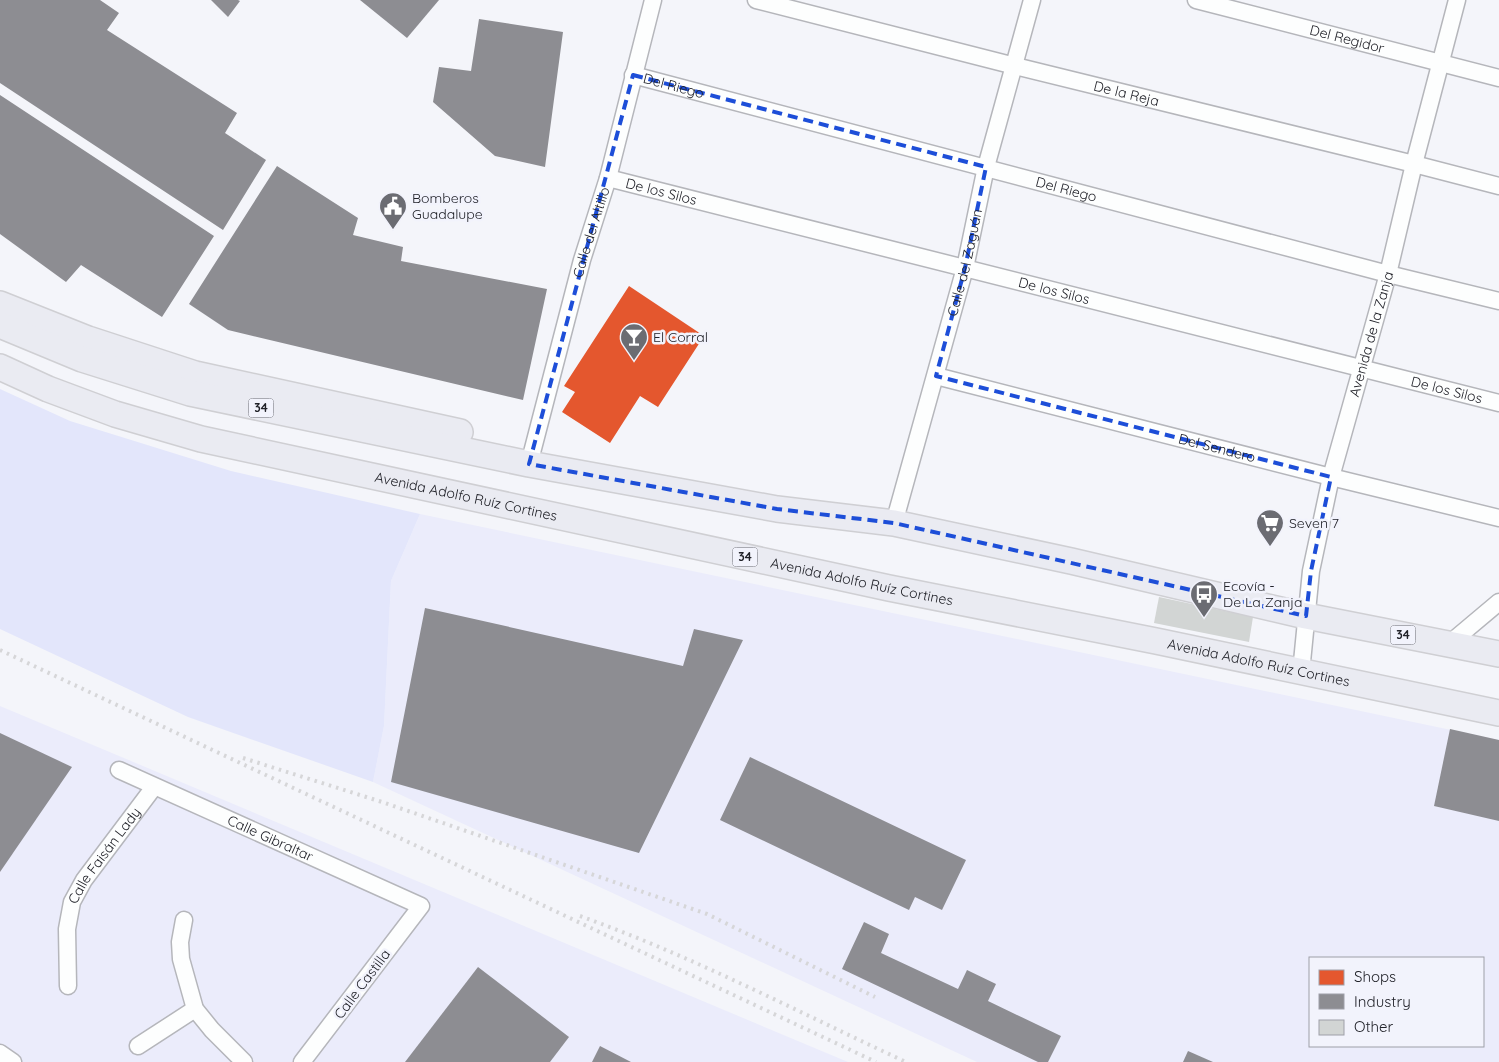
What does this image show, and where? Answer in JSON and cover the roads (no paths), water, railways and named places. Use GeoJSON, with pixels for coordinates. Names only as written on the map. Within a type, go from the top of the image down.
{"type":"FeatureCollection","features":[{"type":"Feature","properties":{"kind":"main road","name":"34"},"geometry":{"type":"LineString","coordinates":[[0,304],[88,340],[195,374],[473,434],[523,462]]}},
{"type":"Feature","properties":{"kind":"main road","name":"34"},"geometry":{"type":"LineString","coordinates":[[0,325],[82,359],[190,393],[523,462],[777,509],[894,523],[1062,559],[1306,616],[1499,654]]}},
{"type":"Feature","properties":{"kind":"main road","name":"Avenida Adolfo Ruíz Cortines"},"geometry":{"type":"LineString","coordinates":[[0,367],[48,389],[115,414],[201,439],[889,588],[1499,713]]}},
{"type":"Feature","properties":{"kind":"street","name":"Calle del Altillo"},"geometry":{"type":"LineString","coordinates":[[523,462],[608,178],[653,0]]}},
{"type":"Feature","properties":{"kind":"street","name":"De la Reja"},"geometry":{"type":"LineString","coordinates":[[756,0],[1499,186]]}},
{"type":"Feature","properties":{"kind":"street","name":"Calle del Zaguán"},"geometry":{"type":"LineString","coordinates":[[894,523],[965,268],[986,167],[1032,0]]}},
{"type":"Feature","properties":{"kind":"street","name":"Del Regidor"},"geometry":{"type":"LineString","coordinates":[[1196,0],[1499,78]]}},
{"type":"Feature","properties":{"kind":"street","name":"Avenida de la Zanja"},"geometry":{"type":"LineString","coordinates":[[1301,672],[1311,571],[1331,477],[1388,274],[1414,164],[1457,0]]}},
{"type":"Feature","properties":{"kind":"street","name":"Del Riego"},"geometry":{"type":"LineString","coordinates":[[633,75],[1388,274],[1499,301]]}},
{"type":"Feature","properties":{"kind":"street","name":"De los Silos"},"geometry":{"type":"LineString","coordinates":[[608,178],[1499,403]]}},
{"type":"Feature","properties":{"kind":"street","name":"Del Sendero"},"geometry":{"type":"LineString","coordinates":[[936,376],[1499,518]]}},
{"type":"Feature","properties":{"kind":"street"},"geometry":{"type":"LineString","coordinates":[[1449,644],[1499,602]]}},
{"type":"Feature","properties":{"kind":"street","name":"Calle Gibraltar"},"geometry":{"type":"LineString","coordinates":[[119,770],[421,906]]}},
{"type":"Feature","properties":{"kind":"street","name":"Calle Faisán Lady"},"geometry":{"type":"LineString","coordinates":[[68,986],[67,929],[72,902],[84,880],[154,787]]}},
{"type":"Feature","properties":{"kind":"street","name":"Calle Castilla"},"geometry":{"type":"LineString","coordinates":[[302,1062],[421,906]]}},
{"type":"Feature","properties":{"kind":"street"},"geometry":{"type":"LineString","coordinates":[[184,920],[180,942],[181,959],[195,1009],[233,1053],[244,1062]]}},
{"type":"Feature","properties":{"kind":"street"},"geometry":{"type":"LineString","coordinates":[[138,1046],[195,1009]]}},
{"type":"Feature","properties":{"kind":"street"},"geometry":{"type":"LineString","coordinates":[[0,1053],[13,1062]]}},
{"type":"Feature","properties":{"kind":"railway"},"geometry":{"type":"LineString","coordinates":[[0,650],[876,1062]]}},
{"type":"Feature","properties":{"kind":"railway"},"geometry":{"type":"LineString","coordinates":[[243,758],[382,802],[707,914],[875,997]]}},
{"type":"Feature","properties":{"kind":"railway"},"geometry":{"type":"LineString","coordinates":[[580,916],[704,967],[906,1062]]}},
{"type":"Feature","properties":{"kind":"place","name":"Bomberos Guadalupe"},"geometry":{"type":"Point","coordinates":[393,230]}},
{"type":"Feature","properties":{"kind":"place","name":"El Corral"},"geometry":{"type":"Point","coordinates":[634,361]}},
{"type":"Feature","properties":{"kind":"place","name":"Seven 7"},"geometry":{"type":"Point","coordinates":[1270,547]}},
{"type":"Feature","properties":{"kind":"place","name":"Ecovía - De La Zanja"},"geometry":{"type":"Point","coordinates":[1204,618]}}]}
